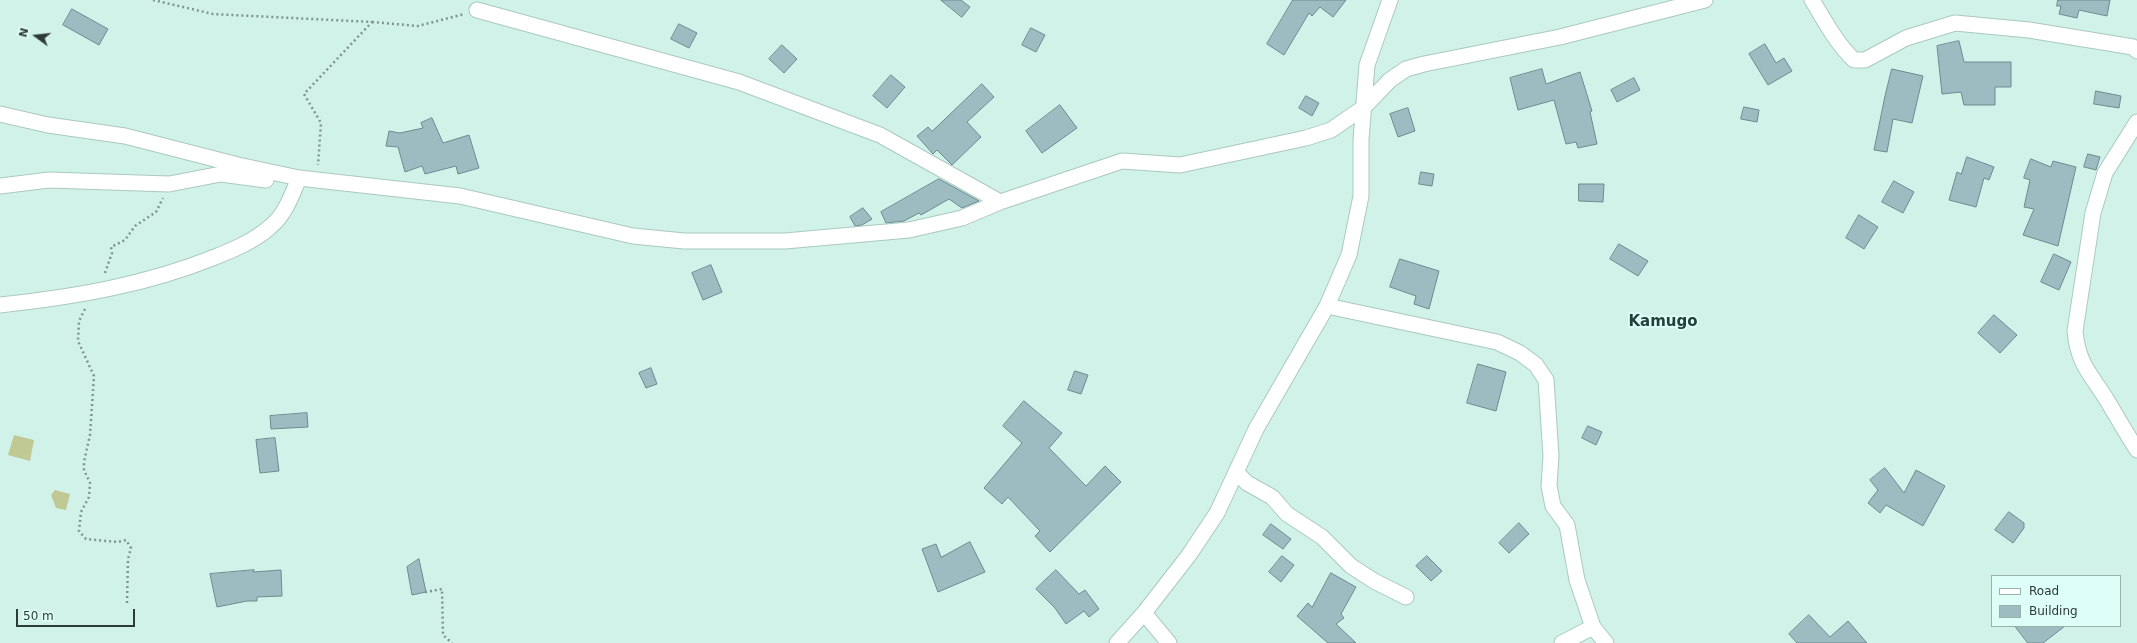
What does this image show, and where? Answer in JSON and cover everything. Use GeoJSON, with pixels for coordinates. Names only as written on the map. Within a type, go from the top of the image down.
{"type":"FeatureCollection","features":[{"type":"Feature","properties":{"kind":"street"},"geometry":{"type":"LineString","coordinates":[[1117,643],[1144,613],[1189,555],[1217,513],[1256,429],[1328,306],[1349,255],[1361,196],[1363,108],[1367,64],[1390,0]]}},
{"type":"Feature","properties":{"kind":"street"},"geometry":{"type":"LineString","coordinates":[[0,114],[48,125],[125,136],[238,165],[299,178],[460,196],[633,236],[684,241],[785,241],[909,230],[962,218],[1000,202],[1122,161],[1180,165],[1306,138],[1331,130],[1363,108],[1390,80],[1406,69],[1560,36],[1705,0]]}},
{"type":"Feature","properties":{"kind":"street"},"geometry":{"type":"LineString","coordinates":[[1812,0],[1829,28],[1846,52],[1854,60],[1865,60],[1906,38],[1955,23],[2029,30],[2136,48]]}},
{"type":"Feature","properties":{"kind":"street"},"geometry":{"type":"LineString","coordinates":[[477,10],[739,82],[880,135],[1000,202]]}},
{"type":"Feature","properties":{"kind":"street"},"geometry":{"type":"LineString","coordinates":[[2137,122],[2105,173],[2094,213],[2075,331],[2076,348],[2083,367],[2104,396],[2137,450]]}},
{"type":"Feature","properties":{"kind":"street"},"geometry":{"type":"LineString","coordinates":[[0,186],[49,180],[169,184],[221,174],[281,181],[299,178]]}},
{"type":"Feature","properties":{"kind":"street"},"geometry":{"type":"LineString","coordinates":[[0,305],[92,293],[153,278],[198,264],[248,243],[272,226],[276,221],[288,205],[299,178]]}},
{"type":"Feature","properties":{"kind":"street"},"geometry":{"type":"LineString","coordinates":[[1328,306],[1497,342],[1520,353],[1536,365],[1546,380],[1551,456],[1548,486],[1553,506],[1567,525],[1577,580],[1592,627],[1606,643]]}},
{"type":"Feature","properties":{"kind":"street"},"geometry":{"type":"LineString","coordinates":[[1236,472],[1247,482],[1272,497],[1287,514],[1322,537],[1351,566],[1374,581],[1406,597]]}},
{"type":"Feature","properties":{"kind":"street"},"geometry":{"type":"LineString","coordinates":[[1144,613],[1169,643]]}},
{"type":"Feature","properties":{"kind":"street"},"geometry":{"type":"LineString","coordinates":[[1562,643],[1592,627]]}},
{"type":"Feature","properties":{"kind":"path"},"geometry":{"type":"LineString","coordinates":[[153,0],[213,14],[372,22],[418,26],[477,10]]}},
{"type":"Feature","properties":{"kind":"path"},"geometry":{"type":"LineString","coordinates":[[318,180],[321,123],[304,94],[372,22]]}},
{"type":"Feature","properties":{"kind":"path"},"geometry":{"type":"LineString","coordinates":[[127,604],[128,559],[131,548],[126,540],[118,542],[86,539],[79,531],[81,512],[89,496],[90,483],[84,470],[84,462],[90,435],[94,376],[78,341],[79,321],[112,253],[111,247],[125,240],[135,226],[156,212],[169,184]]}},
{"type":"Feature","properties":{"kind":"path"},"geometry":{"type":"LineString","coordinates":[[432,591],[426,592],[442,589],[443,635],[452,643]]}},
{"type":"Feature","properties":{"kind":"green space"},"geometry":{"type":"Polygon","coordinates":[[[14,435],[34,440],[30,461],[8,455],[14,435]]]}},
{"type":"Feature","properties":{"kind":"green space"},"geometry":{"type":"Polygon","coordinates":[[[55,490],[70,494],[66,510],[56,508],[51,495],[55,490]]]}},
{"type":"Feature","properties":{"kind":"building"},"geometry":{"type":"Polygon","coordinates":[[[941,0],[961,0],[970,7],[962,17],[941,0]]]}},
{"type":"Feature","properties":{"kind":"building"},"geometry":{"type":"Polygon","coordinates":[[[1293,0],[1346,0],[1333,17],[1320,7],[1312,16],[1309,13],[1284,55],[1267,44],[1293,0]]]}},
{"type":"Feature","properties":{"kind":"building"},"geometry":{"type":"Polygon","coordinates":[[[2058,0],[2110,0],[2107,16],[2079,10],[2077,18],[2059,14],[2061,6],[2057,6],[2058,0]]]}},
{"type":"Feature","properties":{"kind":"building"},"geometry":{"type":"Polygon","coordinates":[[[72,9],[108,29],[99,45],[63,25],[72,9]]]}},
{"type":"Feature","properties":{"kind":"building"},"geometry":{"type":"Polygon","coordinates":[[[679,24],[697,33],[689,48],[671,39],[679,24]]]}},
{"type":"Feature","properties":{"kind":"building"},"geometry":{"type":"Polygon","coordinates":[[[1031,28],[1045,35],[1036,52],[1022,45],[1031,28]]]}},
{"type":"Feature","properties":{"kind":"building"},"geometry":{"type":"Polygon","coordinates":[[[1959,41],[1964,62],[2011,62],[2011,87],[1995,87],[1995,105],[1964,105],[1961,92],[1942,94],[1937,46],[1959,41]]]}},
{"type":"Feature","properties":{"kind":"building"},"geometry":{"type":"Polygon","coordinates":[[[1765,44],[1776,63],[1784,58],[1792,71],[1768,85],[1749,54],[1765,44]]]}},
{"type":"Feature","properties":{"kind":"building"},"geometry":{"type":"Polygon","coordinates":[[[782,45],[797,59],[784,73],[769,59],[782,45]]]}},
{"type":"Feature","properties":{"kind":"building"},"geometry":{"type":"Polygon","coordinates":[[[1542,69],[1546,84],[1580,72],[1592,111],[1590,112],[1597,144],[1578,148],[1576,142],[1566,144],[1554,100],[1518,110],[1510,78],[1542,69]]]}},
{"type":"Feature","properties":{"kind":"building"},"geometry":{"type":"Polygon","coordinates":[[[1892,69],[1923,76],[1912,123],[1893,119],[1887,152],[1874,150],[1892,69]]]}},
{"type":"Feature","properties":{"kind":"building"},"geometry":{"type":"Polygon","coordinates":[[[891,75],[905,87],[887,108],[873,96],[891,75]]]}},
{"type":"Feature","properties":{"kind":"building"},"geometry":{"type":"Polygon","coordinates":[[[1634,78],[1640,90],[1617,102],[1611,90],[1634,78]]]}},
{"type":"Feature","properties":{"kind":"building"},"geometry":{"type":"Polygon","coordinates":[[[982,84],[994,97],[967,122],[981,137],[952,165],[937,150],[933,154],[917,136],[928,127],[932,131],[982,84]]]}},
{"type":"Feature","properties":{"kind":"building"},"geometry":{"type":"Polygon","coordinates":[[[2096,91],[2121,96],[2119,108],[2094,104],[2096,91]]]}},
{"type":"Feature","properties":{"kind":"building"},"geometry":{"type":"Polygon","coordinates":[[[1306,96],[1319,103],[1312,116],[1299,108],[1306,96]]]}},
{"type":"Feature","properties":{"kind":"building"},"geometry":{"type":"Polygon","coordinates":[[[1060,105],[1077,128],[1042,153],[1026,131],[1060,105]]]}},
{"type":"Feature","properties":{"kind":"building"},"geometry":{"type":"Polygon","coordinates":[[[1744,107],[1759,110],[1757,122],[1741,119],[1744,107]]]}},
{"type":"Feature","properties":{"kind":"building"},"geometry":{"type":"Polygon","coordinates":[[[1408,108],[1415,131],[1398,137],[1390,114],[1408,108]]]}},
{"type":"Feature","properties":{"kind":"building"},"geometry":{"type":"Polygon","coordinates":[[[432,118],[443,143],[469,135],[479,168],[458,174],[456,166],[425,174],[422,166],[405,172],[398,147],[386,146],[389,131],[400,133],[423,128],[421,123],[432,118]]]}},
{"type":"Feature","properties":{"kind":"building"},"geometry":{"type":"Polygon","coordinates":[[[2088,154],[2100,157],[2096,170],[2084,167],[2088,154]]]}},
{"type":"Feature","properties":{"kind":"building"},"geometry":{"type":"Polygon","coordinates":[[[1967,157],[1994,167],[1989,180],[1984,178],[1976,207],[1949,200],[1957,172],[1961,174],[1967,157]]]}},
{"type":"Feature","properties":{"kind":"building"},"geometry":{"type":"Polygon","coordinates":[[[2031,159],[2051,167],[2053,161],[2076,167],[2058,246],[2023,235],[2034,209],[2024,207],[2030,180],[2024,178],[2031,159]]]}},
{"type":"Feature","properties":{"kind":"building"},"geometry":{"type":"Polygon","coordinates":[[[1421,172],[1434,174],[1432,186],[1419,184],[1421,172]]]}},
{"type":"Feature","properties":{"kind":"building"},"geometry":{"type":"Polygon","coordinates":[[[939,179],[979,201],[962,208],[949,199],[921,215],[919,213],[904,221],[886,223],[881,212],[939,179]]]}},
{"type":"Feature","properties":{"kind":"building"},"geometry":{"type":"Polygon","coordinates":[[[1894,181],[1914,192],[1903,213],[1882,202],[1894,181]]]}},
{"type":"Feature","properties":{"kind":"building"},"geometry":{"type":"Polygon","coordinates":[[[1579,184],[1604,184],[1603,202],[1579,201],[1579,184]]]}},
{"type":"Feature","properties":{"kind":"building"},"geometry":{"type":"Polygon","coordinates":[[[863,208],[872,219],[862,225],[855,226],[850,217],[863,208]]]}},
{"type":"Feature","properties":{"kind":"building"},"geometry":{"type":"Polygon","coordinates":[[[1859,215],[1878,227],[1864,249],[1846,238],[1859,215]]]}},
{"type":"Feature","properties":{"kind":"building"},"geometry":{"type":"Polygon","coordinates":[[[1619,244],[1648,261],[1638,276],[1610,259],[1619,244]]]}},
{"type":"Feature","properties":{"kind":"building"},"geometry":{"type":"Polygon","coordinates":[[[2054,254],[2071,262],[2059,290],[2041,282],[2054,254]]]}},
{"type":"Feature","properties":{"kind":"building"},"geometry":{"type":"Polygon","coordinates":[[[1400,259],[1439,271],[1429,309],[1414,304],[1416,296],[1390,287],[1400,259]]]}},
{"type":"Feature","properties":{"kind":"building"},"geometry":{"type":"Polygon","coordinates":[[[711,265],[722,292],[703,300],[692,273],[711,265]]]}},
{"type":"Feature","properties":{"kind":"building"},"geometry":{"type":"Polygon","coordinates":[[[1994,315],[2017,335],[2000,353],[1978,333],[1994,315]]]}},
{"type":"Feature","properties":{"kind":"building"},"geometry":{"type":"Polygon","coordinates":[[[1478,364],[1506,372],[1496,411],[1467,403],[1478,364]]]}},
{"type":"Feature","properties":{"kind":"building"},"geometry":{"type":"Polygon","coordinates":[[[651,368],[657,384],[646,388],[639,373],[651,368]]]}},
{"type":"Feature","properties":{"kind":"building"},"geometry":{"type":"Polygon","coordinates":[[[1075,371],[1088,375],[1081,394],[1068,390],[1075,371]]]}},
{"type":"Feature","properties":{"kind":"building"},"geometry":{"type":"Polygon","coordinates":[[[1024,401],[1062,433],[1049,448],[1086,486],[1105,466],[1121,482],[1050,552],[1035,536],[1040,531],[1008,497],[1002,504],[984,488],[1022,443],[1003,426],[1024,401]]]}},
{"type":"Feature","properties":{"kind":"building"},"geometry":{"type":"Polygon","coordinates":[[[307,413],[308,427],[271,429],[270,416],[307,413]]]}},
{"type":"Feature","properties":{"kind":"building"},"geometry":{"type":"Polygon","coordinates":[[[1588,426],[1602,432],[1596,445],[1582,438],[1588,426]]]}},
{"type":"Feature","properties":{"kind":"building"},"geometry":{"type":"Polygon","coordinates":[[[275,438],[279,471],[260,473],[256,440],[275,438]]]}},
{"type":"Feature","properties":{"kind":"building"},"geometry":{"type":"Polygon","coordinates":[[[1885,468],[1904,493],[1916,470],[1945,486],[1923,526],[1886,505],[1880,513],[1868,503],[1878,490],[1870,480],[1885,468]]]}},
{"type":"Feature","properties":{"kind":"building"},"geometry":{"type":"Polygon","coordinates":[[[2009,512],[2024,523],[2024,528],[2013,543],[1995,530],[2009,512]]]}},
{"type":"Feature","properties":{"kind":"building"},"geometry":{"type":"Polygon","coordinates":[[[1519,523],[1529,534],[1509,553],[1499,543],[1519,523]]]}},
{"type":"Feature","properties":{"kind":"building"},"geometry":{"type":"Polygon","coordinates":[[[1271,524],[1291,539],[1283,549],[1263,535],[1271,524]]]}},
{"type":"Feature","properties":{"kind":"building"},"geometry":{"type":"Polygon","coordinates":[[[970,542],[985,572],[938,592],[922,549],[936,544],[941,557],[970,542]]]}},
{"type":"Feature","properties":{"kind":"building"},"geometry":{"type":"Polygon","coordinates":[[[1282,556],[1294,565],[1281,582],[1269,572],[1282,556]]]}},
{"type":"Feature","properties":{"kind":"building"},"geometry":{"type":"Polygon","coordinates":[[[1427,556],[1442,571],[1431,581],[1416,566],[1427,556]]]}},
{"type":"Feature","properties":{"kind":"building"},"geometry":{"type":"Polygon","coordinates":[[[419,559],[426,592],[412,595],[407,567],[419,559]]]}},
{"type":"Feature","properties":{"kind":"building"},"geometry":{"type":"Polygon","coordinates":[[[254,570],[253,572],[281,570],[282,596],[257,597],[257,601],[247,601],[217,607],[210,574],[254,570]]]}},
{"type":"Feature","properties":{"kind":"building"},"geometry":{"type":"Polygon","coordinates":[[[1056,570],[1079,594],[1085,590],[1099,609],[1089,617],[1084,611],[1066,624],[1055,608],[1036,589],[1056,570]]]}},
{"type":"Feature","properties":{"kind":"building"},"geometry":{"type":"Polygon","coordinates":[[[1331,573],[1356,587],[1341,614],[1344,618],[1336,624],[1356,643],[1328,643],[1297,616],[1308,603],[1312,607],[1331,573]]]}},
{"type":"Feature","properties":{"kind":"building"},"geometry":{"type":"Polygon","coordinates":[[[1809,615],[1830,637],[1848,621],[1867,643],[1797,643],[1789,634],[1809,615]]]}},
{"type":"Feature","properties":{"kind":"building"},"geometry":{"type":"Polygon","coordinates":[[[2016,627],[2064,627],[2043,643],[2028,643],[2016,627]]]}},
{"type":"Feature","properties":{"kind":"district","name":"Kamugo"},"geometry":{"type":"Point","coordinates":[1663,322]}}]}
